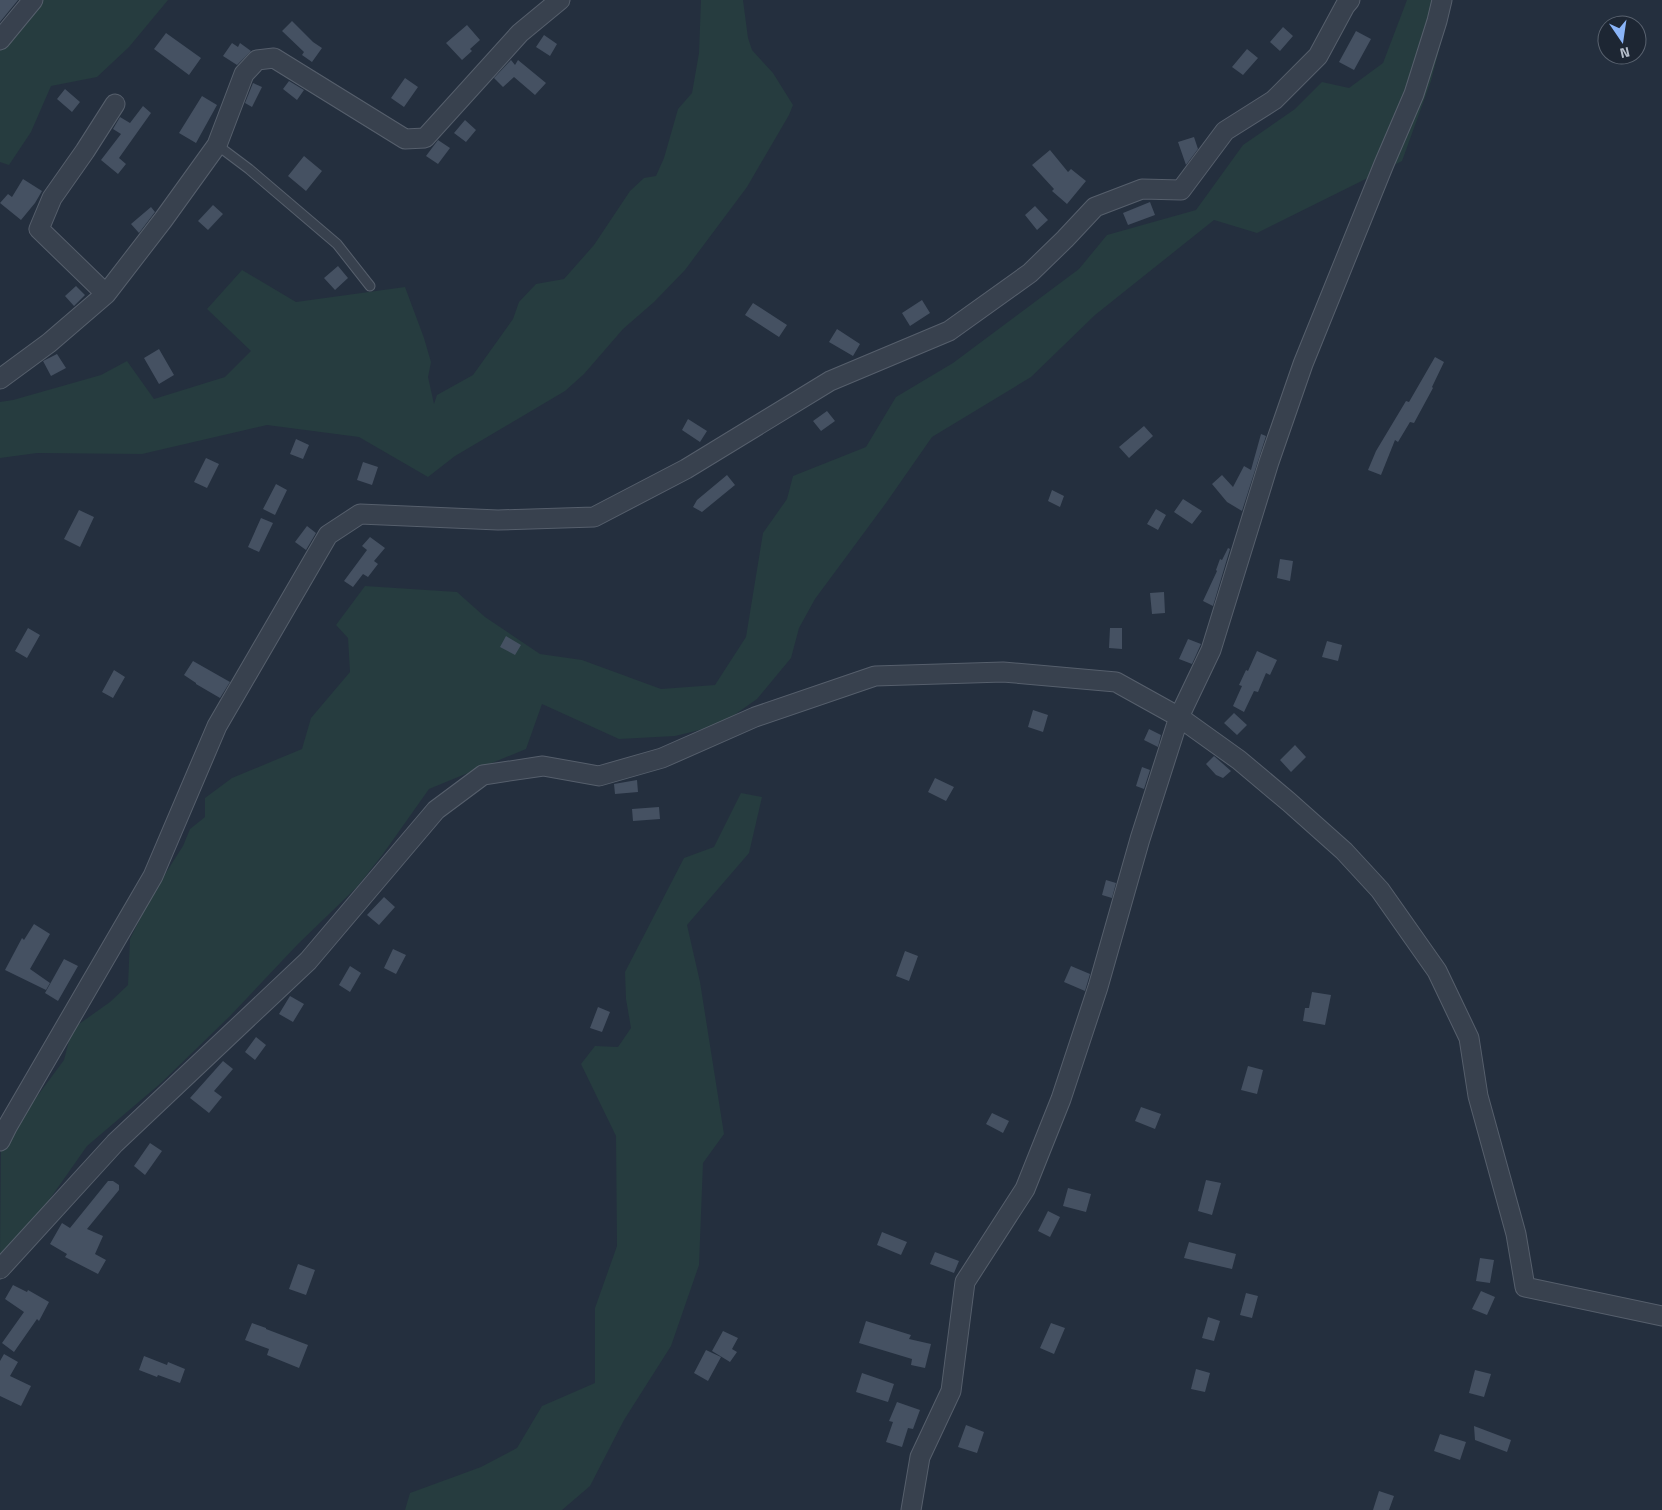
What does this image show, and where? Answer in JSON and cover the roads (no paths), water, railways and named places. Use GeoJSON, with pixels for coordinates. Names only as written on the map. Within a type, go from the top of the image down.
{"type":"FeatureCollection","features":[{"type":"Feature","properties":{"kind":"street"},"geometry":{"type":"LineString","coordinates":[[0,40],[33,0]]}},
{"type":"Feature","properties":{"kind":"street"},"geometry":{"type":"LineString","coordinates":[[0,379],[49,343],[106,294],[163,220],[217,145],[244,74],[257,60],[274,58],[405,139],[425,138],[520,33],[560,0]]}},
{"type":"Feature","properties":{"kind":"street"},"geometry":{"type":"LineString","coordinates":[[0,1141],[153,876],[217,726],[328,535],[360,514],[498,520],[594,517],[686,469],[830,381],[949,331],[1030,273],[1095,207],[1142,189],[1181,190],[1225,131],[1274,100],[1318,56],[1350,0]]}},
{"type":"Feature","properties":{"kind":"street"},"geometry":{"type":"LineString","coordinates":[[911,1510],[920,1457],[951,1391],[965,1282],[1025,1189],[1061,1099],[1098,987],[1140,839],[1179,717],[1211,650],[1269,462],[1303,364],[1414,94],[1442,0]]}},
{"type":"Feature","properties":{"kind":"street"},"geometry":{"type":"LineString","coordinates":[[106,294],[39,230],[52,198],[115,104]]}},
{"type":"Feature","properties":{"kind":"street"},"geometry":{"type":"LineString","coordinates":[[0,1269],[115,1143],[308,961],[436,810],[483,775],[543,766],[599,776],[662,758],[754,717],[875,676],[1003,672],[1116,682],[1179,717],[1239,760],[1344,851],[1380,890],[1437,971],[1469,1038],[1478,1096],[1516,1234],[1525,1287],[1662,1316]]}},
{"type":"Feature","properties":{"kind":"lane"},"geometry":{"type":"LineString","coordinates":[[217,145],[337,244],[370,286]]}}]}
